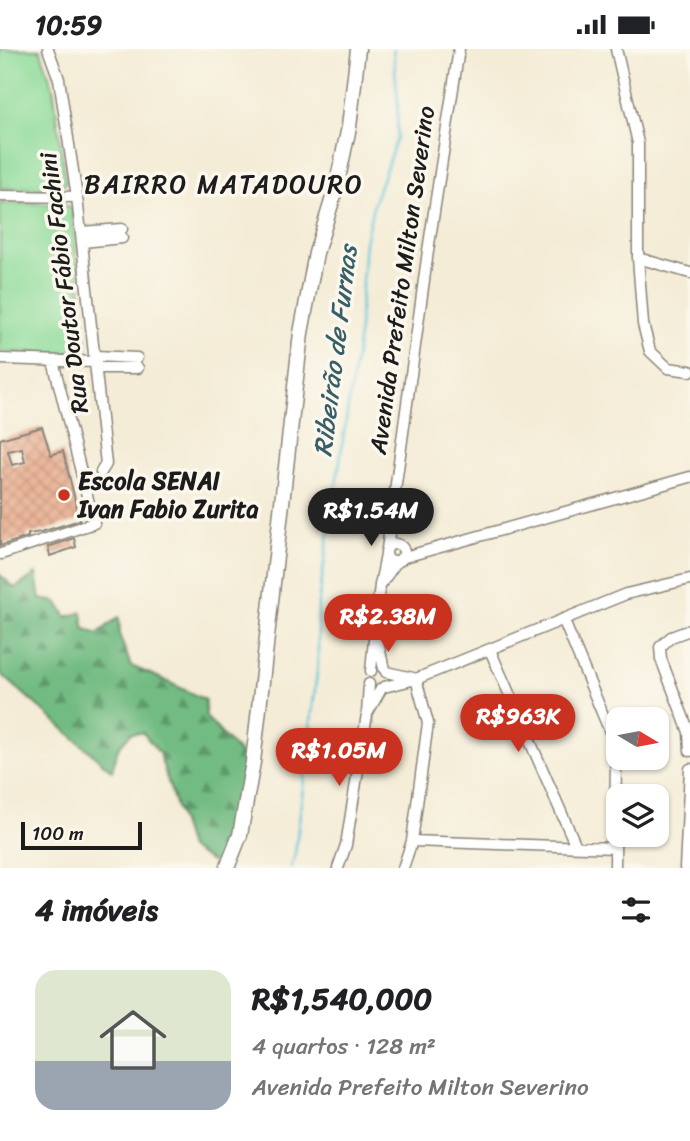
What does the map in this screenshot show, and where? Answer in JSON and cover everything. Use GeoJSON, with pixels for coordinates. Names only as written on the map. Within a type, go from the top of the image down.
{"type":"FeatureCollection","features":[{"type":"Feature","properties":{"kind":"main road"},"geometry":{"type":"LineString","coordinates":[[228,868],[240,835],[253,762],[302,333],[316,253],[336,188],[349,127],[358,49]]}},
{"type":"Feature","properties":{"kind":"street","name":"Rua Doutor Fábio Fachini"},"geometry":{"type":"LineString","coordinates":[[48,49],[59,79],[77,197],[106,464],[101,473]]}},
{"type":"Feature","properties":{"kind":"street","name":"Avenida Prefeito Milton Severino"},"geometry":{"type":"LineString","coordinates":[[338,868],[346,845],[367,714],[368,677],[371,671],[380,585],[387,552],[459,49]]}},
{"type":"Feature","properties":{"kind":"street"},"geometry":{"type":"LineString","coordinates":[[616,49],[638,143],[638,258],[643,324],[650,351],[668,368],[690,371]]}},
{"type":"Feature","properties":{"kind":"street"},"geometry":{"type":"LineString","coordinates":[[0,195],[77,197]]}},
{"type":"Feature","properties":{"kind":"street"},"geometry":{"type":"LineString","coordinates":[[82,237],[122,233]]}},
{"type":"Feature","properties":{"kind":"street"},"geometry":{"type":"LineString","coordinates":[[638,258],[690,273]]}},
{"type":"Feature","properties":{"kind":"street"},"geometry":{"type":"LineString","coordinates":[[0,359],[138,363]]}},
{"type":"Feature","properties":{"kind":"street"},"geometry":{"type":"LineString","coordinates":[[1,554],[94,523],[53,361]]}},
{"type":"Feature","properties":{"kind":"street"},"geometry":{"type":"LineString","coordinates":[[387,552],[391,561],[400,553],[424,552],[690,477]]}},
{"type":"Feature","properties":{"kind":"street","name":"Avenida Prefeito Milton Severino"},"geometry":{"type":"LineString","coordinates":[[380,585],[400,553],[391,518]]}},
{"type":"Feature","properties":{"kind":"street"},"geometry":{"type":"LineString","coordinates":[[369,684],[374,688],[383,688],[416,679],[626,594],[690,579]]}},
{"type":"Feature","properties":{"kind":"street"},"geometry":{"type":"LineString","coordinates":[[563,618],[616,746],[615,868]]}},
{"type":"Feature","properties":{"kind":"street","name":"Avenida Prefeito Milton Severino"},"geometry":{"type":"LineString","coordinates":[[367,714],[388,682],[375,629]]}},
{"type":"Feature","properties":{"kind":"street"},"geometry":{"type":"LineString","coordinates":[[690,630],[670,636],[660,647],[661,659],[689,732],[690,751]]}},
{"type":"Feature","properties":{"kind":"street"},"geometry":{"type":"LineString","coordinates":[[490,650],[576,846]]}},
{"type":"Feature","properties":{"kind":"street"},"geometry":{"type":"LineString","coordinates":[[371,671],[377,668],[416,679]]}},
{"type":"Feature","properties":{"kind":"street"},"geometry":{"type":"LineString","coordinates":[[403,868],[412,841],[428,723],[416,679]]}},
{"type":"Feature","properties":{"kind":"street"},"geometry":{"type":"LineString","coordinates":[[687,863],[690,769]]}},
{"type":"Feature","properties":{"kind":"street"},"geometry":{"type":"LineString","coordinates":[[412,841],[615,848]]}},
{"type":"Feature","properties":{"kind":"green space"},"geometry":{"type":"Polygon","coordinates":[[[0,49],[40,49],[53,87],[66,183],[57,189],[0,188],[0,49]]]}},
{"type":"Feature","properties":{"kind":"green space"},"geometry":{"type":"Polygon","coordinates":[[[0,203],[65,204],[72,209],[87,350],[82,354],[0,352],[0,203]]]}},
{"type":"Feature","properties":{"kind":"green space"},"geometry":{"type":"Polygon","coordinates":[[[36,574],[40,599],[57,602],[67,617],[82,612],[84,628],[97,634],[119,617],[120,637],[131,666],[205,700],[206,717],[242,756],[243,792],[222,855],[213,863],[189,848],[159,753],[143,733],[131,733],[118,748],[112,771],[0,673],[0,575],[15,588],[36,574]]]}},
{"type":"Feature","properties":{"kind":"building"},"geometry":{"type":"Polygon","coordinates":[[[42,427],[51,455],[63,451],[80,520],[28,534],[28,537],[0,546],[0,439],[42,427]],[[22,448],[8,451],[12,465],[25,462],[22,448]]]}},
{"type":"Feature","properties":{"kind":"building"},"geometry":{"type":"Polygon","coordinates":[[[74,538],[76,547],[50,556],[48,547],[74,538]]]}},
{"type":"Feature","properties":{"kind":"waterway","name":"Ribeirão de Furnas"},"geometry":{"type":"LineString","coordinates":[[291,868],[295,854],[318,664],[318,604],[358,342],[365,242],[374,202],[397,138],[398,102],[393,49]]}},
{"type":"Feature","properties":{"kind":"place","name":"Escola SENAI Ivan Fabio Zurita"},"geometry":{"type":"Point","coordinates":[64,495]}},
{"type":"Feature","properties":{"kind":"district","name":"BAIRRO MATADOURO"},"geometry":{"type":"Point","coordinates":[224,184]}}]}
